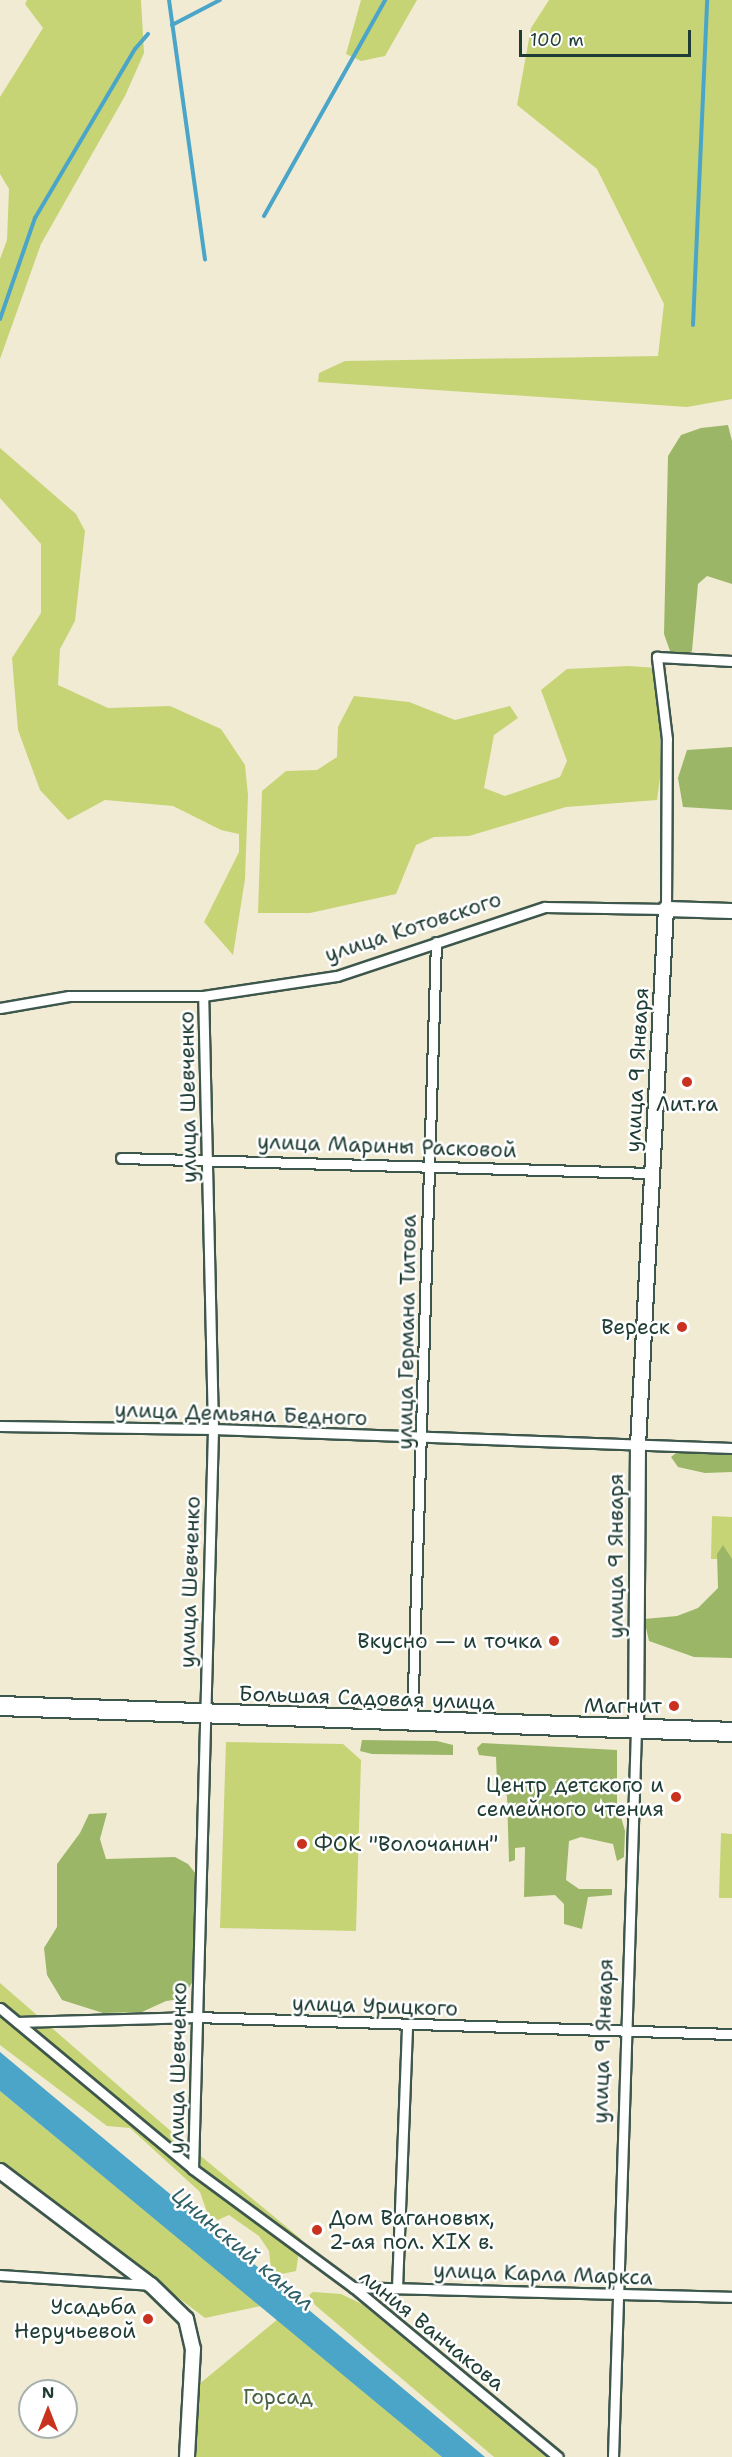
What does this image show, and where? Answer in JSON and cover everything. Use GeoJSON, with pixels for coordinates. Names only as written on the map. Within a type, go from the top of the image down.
{"type":"FeatureCollection","features":[{"type":"Feature","properties":{"kind":"highway","name":"Большая Садовая улица"},"geometry":{"type":"LineString","coordinates":[[0,1706],[636,1731],[732,1732]]}},
{"type":"Feature","properties":{"kind":"street","name":"улица 9 Января"},"geometry":{"type":"LineString","coordinates":[[613,2457],[615,2295],[636,1731],[638,1446],[666,909],[667,739],[657,657],[732,661]]}},
{"type":"Feature","properties":{"kind":"street","name":"улица Котовского"},"geometry":{"type":"LineString","coordinates":[[0,1008],[69,996],[203,996],[337,976],[545,907],[732,911]]}},
{"type":"Feature","properties":{"kind":"street","name":"улица Германа Титова"},"geometry":{"type":"LineString","coordinates":[[412,1722],[423,1438],[436,942]]}},
{"type":"Feature","properties":{"kind":"street","name":"улица Шевченко"},"geometry":{"type":"LineString","coordinates":[[194,2169],[196,2017],[213,1429],[203,996]]}},
{"type":"Feature","properties":{"kind":"street","name":"улица Марины Расковой"},"geometry":{"type":"LineString","coordinates":[[121,1158],[208,1158],[652,1173]]}},
{"type":"Feature","properties":{"kind":"street","name":"улица Демьяна Бедного"},"geometry":{"type":"LineString","coordinates":[[0,1426],[213,1429],[732,1448]]}},
{"type":"Feature","properties":{"kind":"street","name":"линия Ванчакова"},"geometry":{"type":"LineString","coordinates":[[0,2008],[194,2169],[352,2287],[558,2457]]}},
{"type":"Feature","properties":{"kind":"street","name":"улица Урицкого"},"geometry":{"type":"LineString","coordinates":[[17,2022],[196,2017],[624,2033],[732,2034]]}},
{"type":"Feature","properties":{"kind":"street"},"geometry":{"type":"LineString","coordinates":[[397,2288],[407,2025]]}},
{"type":"Feature","properties":{"kind":"street"},"geometry":{"type":"LineString","coordinates":[[0,2171],[151,2285],[186,2319],[193,2349],[187,2457]]}},
{"type":"Feature","properties":{"kind":"street"},"geometry":{"type":"LineString","coordinates":[[0,2275],[151,2285]]}},
{"type":"Feature","properties":{"kind":"street","name":"улица Карла Маркса"},"geometry":{"type":"LineString","coordinates":[[352,2287],[732,2297]]}},
{"type":"Feature","properties":{"kind":"green space"},"geometry":{"type":"Polygon","coordinates":[[[27,0],[141,0],[144,53],[125,96],[41,244],[0,359],[0,259],[7,240],[9,189],[0,174],[0,97],[43,28],[25,4],[27,0]]]}},
{"type":"Feature","properties":{"kind":"green space"},"geometry":{"type":"Polygon","coordinates":[[[361,0],[417,0],[385,56],[361,61],[346,54],[361,0]]]}},
{"type":"Feature","properties":{"kind":"green space"},"geometry":{"type":"Polygon","coordinates":[[[549,0],[732,0],[732,399],[687,407],[318,382],[319,373],[345,361],[658,356],[664,304],[597,169],[517,105],[531,28],[549,0]]]}},
{"type":"Feature","properties":{"kind":"green space"},"geometry":{"type":"Polygon","coordinates":[[[728,425],[732,441],[732,584],[707,576],[698,584],[692,651],[685,655],[670,651],[664,634],[668,456],[681,435],[701,428],[728,425]]]}},
{"type":"Feature","properties":{"kind":"green space"},"geometry":{"type":"Polygon","coordinates":[[[0,448],[76,514],[85,531],[75,621],[60,649],[58,685],[108,708],[170,706],[221,729],[245,765],[248,795],[245,879],[233,955],[204,922],[239,852],[239,834],[221,830],[173,806],[105,800],[68,820],[40,790],[18,730],[12,658],[41,613],[41,544],[0,498],[0,448]]]}},
{"type":"Feature","properties":{"kind":"green space"},"geometry":{"type":"Polygon","coordinates":[[[628,666],[658,668],[661,770],[657,800],[566,807],[469,836],[434,837],[416,845],[396,894],[310,913],[258,913],[262,791],[286,771],[317,770],[337,757],[338,727],[354,696],[409,702],[455,720],[510,706],[518,718],[494,735],[484,788],[505,796],[560,777],[567,761],[541,690],[567,669],[628,666]]]}},
{"type":"Feature","properties":{"kind":"green space"},"geometry":{"type":"Polygon","coordinates":[[[732,747],[732,810],[683,807],[678,778],[687,750],[732,747]]]}},
{"type":"Feature","properties":{"kind":"green space"},"geometry":{"type":"Polygon","coordinates":[[[680,1450],[732,1452],[732,1472],[705,1473],[678,1467],[671,1457],[680,1450]]]}},
{"type":"Feature","properties":{"kind":"green space"},"geometry":{"type":"Polygon","coordinates":[[[712,1516],[732,1517],[732,1559],[711,1559],[712,1516]]]}},
{"type":"Feature","properties":{"kind":"green space"},"geometry":{"type":"Polygon","coordinates":[[[723,1545],[732,1559],[732,1658],[694,1657],[649,1641],[644,1619],[677,1616],[698,1608],[718,1588],[717,1554],[723,1545]]]}},
{"type":"Feature","properties":{"kind":"green space"},"geometry":{"type":"Polygon","coordinates":[[[362,1740],[437,1741],[453,1745],[453,1755],[372,1754],[360,1751],[362,1740]]]}},
{"type":"Feature","properties":{"kind":"green space"},"geometry":{"type":"Polygon","coordinates":[[[226,1742],[343,1744],[361,1760],[356,1931],[220,1928],[226,1742]]]}},
{"type":"Feature","properties":{"kind":"green space"},"geometry":{"type":"Polygon","coordinates":[[[482,1743],[617,1750],[617,1803],[625,1831],[624,1857],[617,1861],[613,1844],[581,1837],[569,1841],[566,1880],[579,1889],[612,1889],[612,1895],[588,1897],[582,1929],[564,1924],[564,1904],[555,1895],[524,1897],[525,1847],[515,1848],[515,1860],[509,1862],[507,1796],[497,1782],[496,1757],[479,1755],[477,1748],[482,1743]]]}},
{"type":"Feature","properties":{"kind":"green space"},"geometry":{"type":"Polygon","coordinates":[[[107,1813],[100,1839],[106,1859],[175,1857],[188,1864],[196,1874],[194,1980],[181,1999],[166,2001],[142,2012],[103,2013],[62,2000],[47,1975],[44,1948],[57,1927],[57,1864],[80,1833],[89,1814],[107,1813]]]}},
{"type":"Feature","properties":{"kind":"green space"},"geometry":{"type":"Polygon","coordinates":[[[721,1833],[732,1834],[732,1898],[719,1898],[721,1833]]]}},
{"type":"Feature","properties":{"kind":"green space"},"geometry":{"type":"Polygon","coordinates":[[[0,1983],[173,2133],[301,2239],[296,2271],[272,2276],[269,2251],[259,2236],[229,2215],[218,2220],[208,2215],[200,2192],[130,2128],[107,2126],[0,2045],[0,1983]]]}},
{"type":"Feature","properties":{"kind":"green space"},"geometry":{"type":"Polygon","coordinates":[[[0,2091],[261,2306],[205,2318],[0,2162],[0,2091]]]}},
{"type":"Feature","properties":{"kind":"green space"},"geometry":{"type":"Polygon","coordinates":[[[313,2292],[341,2294],[362,2304],[546,2457],[494,2457],[315,2305],[309,2295],[313,2292]]]}},
{"type":"Feature","properties":{"kind":"green space","name":"Горсад"},"geometry":{"type":"Polygon","coordinates":[[[278,2319],[442,2457],[193,2457],[198,2385],[278,2319]]]}},
{"type":"Feature","properties":{"kind":"water"},"geometry":{"type":"Polygon","coordinates":[[[0,2052],[485,2457],[442,2457],[0,2091],[0,2052]]]}},
{"type":"Feature","properties":{"kind":"waterway"},"geometry":{"type":"LineString","coordinates":[[169,0],[205,260]]}},
{"type":"Feature","properties":{"kind":"waterway"},"geometry":{"type":"LineString","coordinates":[[172,25],[220,0]]}},
{"type":"Feature","properties":{"kind":"waterway"},"geometry":{"type":"LineString","coordinates":[[264,216],[385,0]]}},
{"type":"Feature","properties":{"kind":"waterway"},"geometry":{"type":"LineString","coordinates":[[693,325],[707,0]]}},
{"type":"Feature","properties":{"kind":"waterway"},"geometry":{"type":"LineString","coordinates":[[0,319],[35,218],[135,49],[148,34]]}},
{"type":"Feature","properties":{"kind":"place","name":"Лит.ra"},"geometry":{"type":"Point","coordinates":[687,1082]}},
{"type":"Feature","properties":{"kind":"place","name":"Вереск"},"geometry":{"type":"Point","coordinates":[682,1327]}},
{"type":"Feature","properties":{"kind":"place","name":"Вкусно — и точка"},"geometry":{"type":"Point","coordinates":[554,1641]}},
{"type":"Feature","properties":{"kind":"place","name":"Магнит"},"geometry":{"type":"Point","coordinates":[674,1706]}},
{"type":"Feature","properties":{"kind":"place","name":"Центр детского и семейного чтения"},"geometry":{"type":"Point","coordinates":[676,1797]}},
{"type":"Feature","properties":{"kind":"place","name":"ФОК \"Волочанин\""},"geometry":{"type":"Point","coordinates":[302,1844]}},
{"type":"Feature","properties":{"kind":"place","name":"Дом Вагановых, 2-ая пол. XIX в."},"geometry":{"type":"Point","coordinates":[317,2230]}},
{"type":"Feature","properties":{"kind":"place","name":"Усадьба Неручьевой"},"geometry":{"type":"Point","coordinates":[148,2319]}},
{"type":"Feature","properties":{"kind":"water label","name":"Цнинский канал"},"geometry":{"type":"Point","coordinates":[243,2249]}}]}
